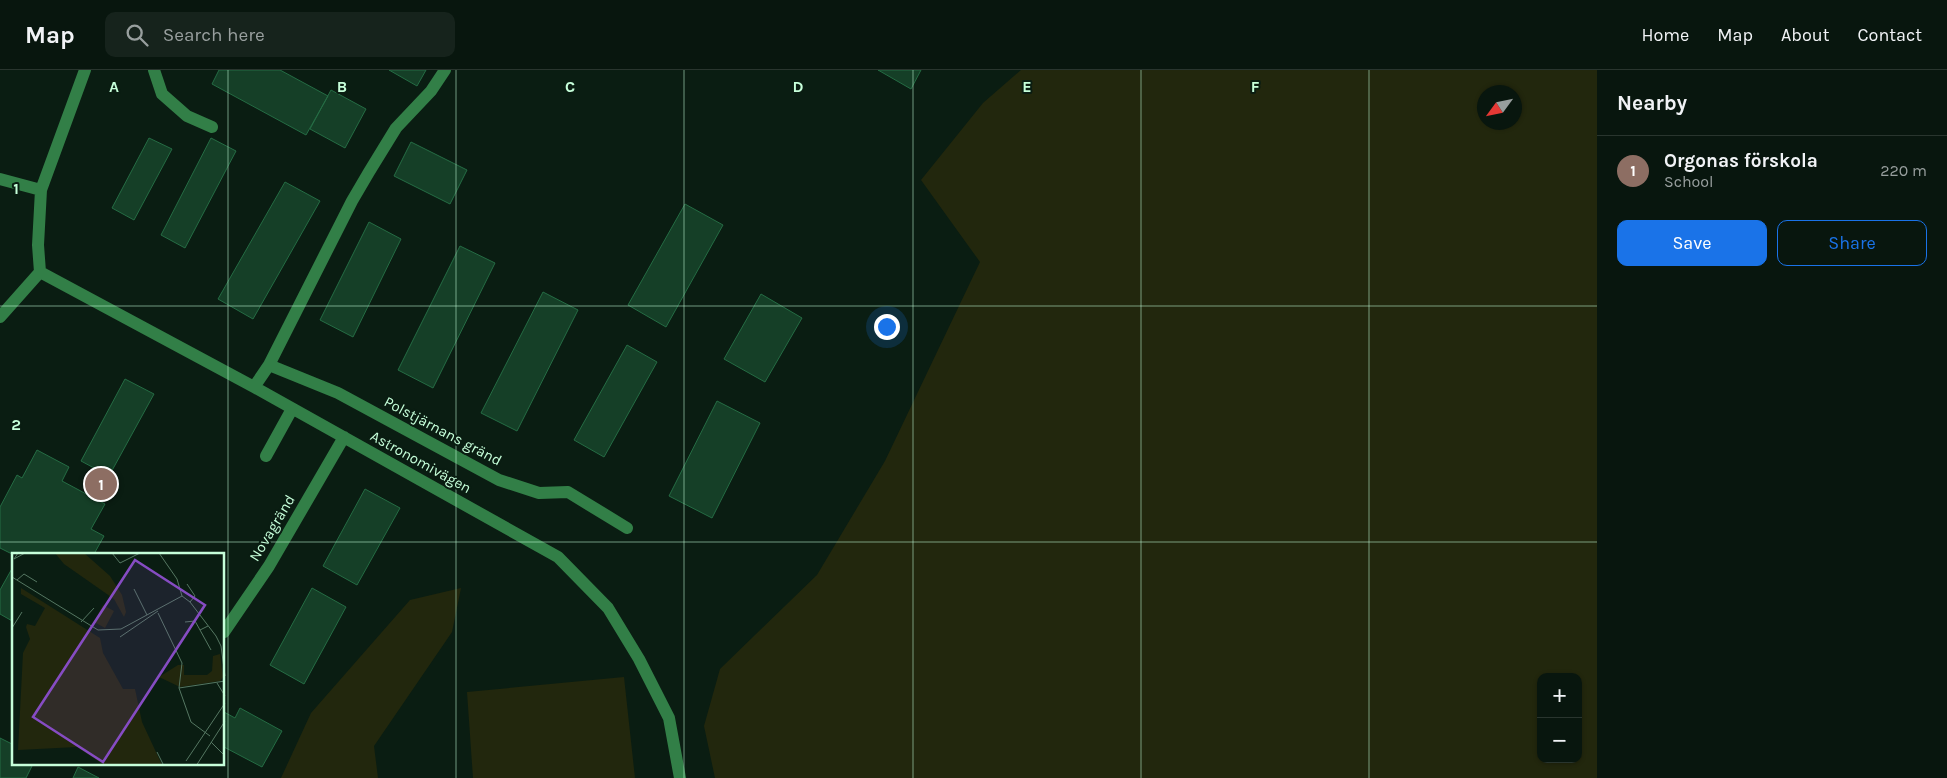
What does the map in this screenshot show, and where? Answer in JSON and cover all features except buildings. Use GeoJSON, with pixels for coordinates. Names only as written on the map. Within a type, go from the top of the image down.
{"type":"FeatureCollection","features":[{"type":"Feature","properties":{"kind":"street"},"geometry":{"type":"LineString","coordinates":[[0,317],[40,272],[38,245],[41,190],[85,70]]}},
{"type":"Feature","properties":{"kind":"street"},"geometry":{"type":"LineString","coordinates":[[154,70],[162,94],[187,116],[212,127]]}},
{"type":"Feature","properties":{"kind":"street"},"geometry":{"type":"LineString","coordinates":[[254,387],[269,365],[352,201],[369,172],[396,128],[431,91],[445,70]]}},
{"type":"Feature","properties":{"kind":"street"},"geometry":{"type":"LineString","coordinates":[[0,179],[41,190]]}},
{"type":"Feature","properties":{"kind":"street","name":"Astronomivägen"},"geometry":{"type":"LineString","coordinates":[[40,272],[254,387],[558,557],[608,608],[639,659],[670,718],[680,778]]}},
{"type":"Feature","properties":{"kind":"street","name":"Polstjärnans gränd"},"geometry":{"type":"LineString","coordinates":[[269,365],[338,393],[499,480],[539,493],[568,492],[627,528]]}},
{"type":"Feature","properties":{"kind":"street"},"geometry":{"type":"LineString","coordinates":[[266,456],[292,409]]}},
{"type":"Feature","properties":{"kind":"street","name":"Novagränd"},"geometry":{"type":"LineString","coordinates":[[225,631],[269,566],[344,438]]}},
{"type":"Feature","properties":{"kind":"green space"},"geometry":{"type":"Polygon","coordinates":[[[1021,70],[1597,70],[1597,778],[715,778],[704,726],[720,669],[817,575],[885,461],[980,262],[921,180],[983,103],[1021,70]]]}},
{"type":"Feature","properties":{"kind":"green space"},"geometry":{"type":"Polygon","coordinates":[[[461,588],[452,632],[374,746],[378,778],[281,778],[311,713],[410,600],[461,588]]]}},
{"type":"Feature","properties":{"kind":"green space"},"geometry":{"type":"Polygon","coordinates":[[[624,677],[635,778],[473,778],[467,692],[624,677]]]}},
{"type":"Feature","properties":{"kind":"place","name":"Orgonas förskola"},"geometry":{"type":"Point","coordinates":[101,484]}}]}
